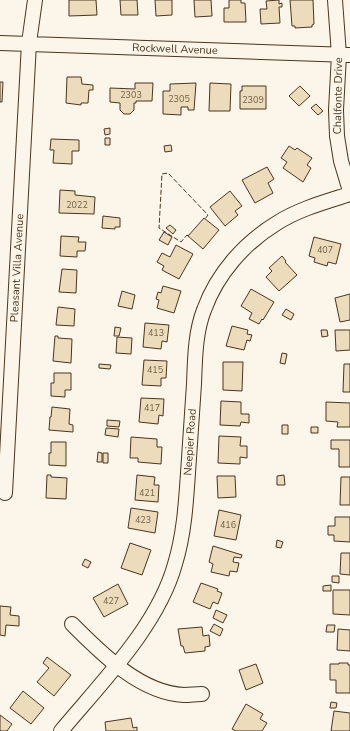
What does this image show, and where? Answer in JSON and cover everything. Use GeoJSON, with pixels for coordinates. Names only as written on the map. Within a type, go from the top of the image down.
{"type":"FeatureCollection","features":[{"type":"Feature","properties":{"kind":"street","name":"Pleasant Villa Avenue"},"geometry":{"type":"LineString","coordinates":[[4,493],[30,43],[35,0]]}},
{"type":"Feature","properties":{"kind":"street","name":"Chalfonte Drive"},"geometry":{"type":"LineString","coordinates":[[335,0],[344,55],[336,110],[337,136],[341,161],[350,193]]}},
{"type":"Feature","properties":{"kind":"street","name":"Rockwell Avenue"},"geometry":{"type":"LineString","coordinates":[[0,43],[344,55]]}},
{"type":"Feature","properties":{"kind":"street","name":"Neepier Road"},"geometry":{"type":"LineString","coordinates":[[61,731],[132,644],[163,596],[175,565],[182,535],[186,496],[197,340],[203,311],[215,285],[232,261],[252,241],[277,223],[304,210],[350,193]]}},
{"type":"Feature","properties":{"kind":"street"},"geometry":{"type":"LineString","coordinates":[[72,624],[92,643],[141,682],[183,695],[202,694]]}},
{"type":"Feature","properties":{"kind":"building"},"geometry":{"type":"Polygon","coordinates":[[[69,0],[96,0],[97,15],[69,16],[69,0]]]}},
{"type":"Feature","properties":{"kind":"building"},"geometry":{"type":"Polygon","coordinates":[[[120,0],[137,0],[138,15],[121,15],[120,0]]]}},
{"type":"Feature","properties":{"kind":"building"},"geometry":{"type":"Polygon","coordinates":[[[155,0],[172,0],[172,15],[156,16],[155,0]]]}},
{"type":"Feature","properties":{"kind":"building"},"geometry":{"type":"Polygon","coordinates":[[[194,0],[211,0],[212,16],[195,17],[194,0]]]}},
{"type":"Feature","properties":{"kind":"building"},"geometry":{"type":"Polygon","coordinates":[[[229,0],[241,0],[241,3],[245,3],[246,22],[224,22],[224,8],[229,8],[229,0]]]}},
{"type":"Feature","properties":{"kind":"building"},"geometry":{"type":"Polygon","coordinates":[[[279,0],[279,4],[282,3],[282,7],[279,7],[280,23],[261,24],[260,9],[267,9],[266,1],[279,0]]]}},
{"type":"Feature","properties":{"kind":"building"},"geometry":{"type":"Polygon","coordinates":[[[290,0],[313,0],[314,24],[312,27],[295,28],[295,26],[292,26],[290,0]]]}},
{"type":"Feature","properties":{"kind":"building"},"geometry":{"type":"Polygon","coordinates":[[[67,77],[81,77],[82,84],[93,85],[93,90],[89,90],[88,103],[81,103],[81,105],[66,103],[67,77]]]}},
{"type":"Feature","properties":{"kind":"building"},"geometry":{"type":"Polygon","coordinates":[[[0,82],[3,82],[2,102],[0,102],[0,82]]]}},
{"type":"Feature","properties":{"kind":"building"},"geometry":{"type":"Polygon","coordinates":[[[135,83],[153,83],[152,101],[136,101],[136,103],[134,103],[134,110],[130,114],[124,114],[120,110],[120,103],[110,102],[110,88],[135,89],[135,83]]]}},
{"type":"Feature","properties":{"kind":"building"},"geometry":{"type":"Polygon","coordinates":[[[196,83],[194,110],[188,110],[188,107],[181,107],[181,115],[163,114],[163,91],[170,91],[170,84],[196,83]]]}},
{"type":"Feature","properties":{"kind":"building"},"geometry":{"type":"Polygon","coordinates":[[[210,83],[231,84],[230,111],[209,111],[210,83]]]}},
{"type":"Feature","properties":{"kind":"building"},"geometry":{"type":"Polygon","coordinates":[[[242,86],[266,86],[266,109],[240,109],[240,91],[242,91],[242,86]]]}},
{"type":"Feature","properties":{"kind":"building"},"geometry":{"type":"Polygon","coordinates":[[[300,86],[310,96],[299,106],[289,96],[300,86]]]}},
{"type":"Feature","properties":{"kind":"building"},"geometry":{"type":"Polygon","coordinates":[[[316,104],[323,111],[318,115],[311,108],[316,104]]]}},
{"type":"Feature","properties":{"kind":"building"},"geometry":{"type":"Polygon","coordinates":[[[110,128],[110,134],[105,135],[104,129],[110,128]]]}},
{"type":"Feature","properties":{"kind":"building"},"geometry":{"type":"Polygon","coordinates":[[[105,138],[110,138],[110,145],[105,145],[105,138]]]}},
{"type":"Feature","properties":{"kind":"building"},"geometry":{"type":"Polygon","coordinates":[[[51,139],[79,140],[79,151],[72,151],[72,164],[53,163],[54,150],[50,150],[51,139]]]}},
{"type":"Feature","properties":{"kind":"building"},"geometry":{"type":"Polygon","coordinates":[[[171,145],[172,151],[165,152],[164,146],[171,145]]]}},
{"type":"Feature","properties":{"kind":"building"},"geometry":{"type":"Polygon","coordinates":[[[289,146],[295,150],[297,148],[312,158],[307,165],[311,168],[303,182],[283,168],[287,162],[281,158],[289,146]]]}},
{"type":"Feature","properties":{"kind":"building"},"geometry":{"type":"Polygon","coordinates":[[[267,167],[274,179],[268,183],[273,193],[255,203],[242,180],[267,167]]]}},
{"type":"Feature","properties":{"kind":"building"},"geometry":{"type":"Polygon","coordinates":[[[60,190],[75,191],[75,195],[95,197],[94,214],[59,213],[60,190]]]}},
{"type":"Feature","properties":{"kind":"building"},"geometry":{"type":"Polygon","coordinates":[[[230,191],[242,206],[235,211],[238,215],[225,226],[210,207],[230,191]]]}},
{"type":"Feature","properties":{"kind":"building"},"geometry":{"type":"Polygon","coordinates":[[[103,216],[120,218],[120,227],[115,227],[115,229],[102,228],[103,216]]]}},
{"type":"Feature","properties":{"kind":"building"},"geometry":{"type":"Polygon","coordinates":[[[204,218],[219,230],[203,249],[188,236],[204,218]]]}},
{"type":"Feature","properties":{"kind":"building"},"geometry":{"type":"Polygon","coordinates":[[[170,225],[176,230],[173,234],[166,228],[170,225]]]}},
{"type":"Feature","properties":{"kind":"building"},"geometry":{"type":"Polygon","coordinates":[[[164,232],[172,237],[168,245],[159,240],[164,232]]]}},
{"type":"Feature","properties":{"kind":"building"},"geometry":{"type":"Polygon","coordinates":[[[61,236],[79,237],[78,242],[86,242],[85,251],[77,251],[77,257],[60,256],[61,236]]]}},
{"type":"Feature","properties":{"kind":"building"},"geometry":{"type":"Polygon","coordinates":[[[314,237],[341,244],[336,264],[328,262],[327,266],[314,262],[315,258],[309,256],[314,237]]]}},
{"type":"Feature","properties":{"kind":"building"},"geometry":{"type":"Polygon","coordinates":[[[176,245],[193,254],[179,279],[162,270],[164,266],[157,262],[162,253],[170,257],[176,245]]]}},
{"type":"Feature","properties":{"kind":"building"},"geometry":{"type":"Polygon","coordinates":[[[282,256],[286,261],[285,262],[297,275],[279,291],[266,277],[272,271],[269,268],[282,256]]]}},
{"type":"Feature","properties":{"kind":"building"},"geometry":{"type":"Polygon","coordinates":[[[62,269],[77,270],[76,293],[59,292],[62,269]]]}},
{"type":"Feature","properties":{"kind":"building"},"geometry":{"type":"Polygon","coordinates":[[[163,286],[181,291],[174,313],[157,308],[159,300],[156,299],[158,292],[161,293],[163,286]]]}},
{"type":"Feature","properties":{"kind":"building"},"geometry":{"type":"Polygon","coordinates":[[[251,289],[274,302],[259,324],[249,319],[252,313],[241,306],[251,289]]]}},
{"type":"Feature","properties":{"kind":"building"},"geometry":{"type":"Polygon","coordinates":[[[122,291],[135,295],[132,309],[118,306],[122,291]]]}},
{"type":"Feature","properties":{"kind":"building"},"geometry":{"type":"Polygon","coordinates":[[[350,294],[350,320],[340,322],[335,298],[350,294]]]}},
{"type":"Feature","properties":{"kind":"building"},"geometry":{"type":"Polygon","coordinates":[[[58,307],[75,309],[74,326],[56,325],[58,307]]]}},
{"type":"Feature","properties":{"kind":"building"},"geometry":{"type":"Polygon","coordinates":[[[286,309],[294,314],[291,320],[282,315],[286,309]]]}},
{"type":"Feature","properties":{"kind":"building"},"geometry":{"type":"Polygon","coordinates":[[[145,323],[169,325],[167,342],[162,341],[161,349],[143,347],[145,323]]]}},
{"type":"Feature","properties":{"kind":"building"},"geometry":{"type":"Polygon","coordinates":[[[232,326],[248,330],[247,334],[252,335],[250,341],[247,340],[244,350],[226,346],[232,326]]]}},
{"type":"Feature","properties":{"kind":"building"},"geometry":{"type":"Polygon","coordinates":[[[115,327],[121,328],[119,336],[114,336],[115,327]]]}},
{"type":"Feature","properties":{"kind":"building"},"geometry":{"type":"Polygon","coordinates":[[[321,330],[327,330],[328,336],[322,337],[321,330]]]}},
{"type":"Feature","properties":{"kind":"building"},"geometry":{"type":"Polygon","coordinates":[[[335,330],[350,330],[350,350],[336,351],[335,330]]]}},
{"type":"Feature","properties":{"kind":"building"},"geometry":{"type":"Polygon","coordinates":[[[55,336],[58,336],[58,338],[72,339],[71,363],[53,361],[55,336]]]}},
{"type":"Feature","properties":{"kind":"building"},"geometry":{"type":"Polygon","coordinates":[[[117,337],[132,338],[131,354],[116,353],[117,337]]]}},
{"type":"Feature","properties":{"kind":"building"},"geometry":{"type":"Polygon","coordinates":[[[282,353],[287,354],[285,364],[280,363],[282,353]]]}},
{"type":"Feature","properties":{"kind":"building"},"geometry":{"type":"Polygon","coordinates":[[[144,360],[167,361],[166,378],[161,378],[161,386],[142,385],[144,360]]]}},
{"type":"Feature","properties":{"kind":"building"},"geometry":{"type":"Polygon","coordinates":[[[223,362],[243,362],[242,391],[223,390],[223,362]]]}},
{"type":"Feature","properties":{"kind":"building"},"geometry":{"type":"Polygon","coordinates":[[[99,364],[111,365],[110,369],[99,368],[99,364]]]}},
{"type":"Feature","properties":{"kind":"building"},"geometry":{"type":"Polygon","coordinates":[[[344,364],[350,364],[350,392],[343,392],[344,364]]]}},
{"type":"Feature","properties":{"kind":"building"},"geometry":{"type":"Polygon","coordinates":[[[54,373],[71,373],[71,390],[65,390],[65,397],[51,396],[51,383],[54,383],[54,373]]]}},
{"type":"Feature","properties":{"kind":"building"},"geometry":{"type":"Polygon","coordinates":[[[141,398],[164,399],[163,416],[159,415],[158,424],[139,422],[141,398]]]}},
{"type":"Feature","properties":{"kind":"building"},"geometry":{"type":"Polygon","coordinates":[[[221,401],[241,402],[241,414],[249,414],[249,423],[241,422],[240,426],[220,425],[221,401]]]}},
{"type":"Feature","properties":{"kind":"building"},"geometry":{"type":"Polygon","coordinates":[[[326,402],[350,403],[350,427],[337,427],[338,422],[326,421],[326,402]]]}},
{"type":"Feature","properties":{"kind":"building"},"geometry":{"type":"Polygon","coordinates":[[[52,407],[70,409],[69,424],[73,425],[73,432],[49,430],[52,407]]]}},
{"type":"Feature","properties":{"kind":"building"},"geometry":{"type":"Polygon","coordinates":[[[107,420],[120,421],[119,427],[107,426],[107,420]]]}},
{"type":"Feature","properties":{"kind":"building"},"geometry":{"type":"Polygon","coordinates":[[[282,425],[288,425],[288,434],[282,434],[282,425]]]}},
{"type":"Feature","properties":{"kind":"building"},"geometry":{"type":"Polygon","coordinates":[[[311,427],[318,427],[318,433],[311,433],[311,427]]]}},
{"type":"Feature","properties":{"kind":"building"},"geometry":{"type":"Polygon","coordinates":[[[106,428],[119,429],[118,437],[105,435],[106,428]]]}},
{"type":"Feature","properties":{"kind":"building"},"geometry":{"type":"Polygon","coordinates":[[[219,436],[241,437],[240,446],[247,446],[247,458],[240,457],[240,464],[218,463],[219,436]]]}},
{"type":"Feature","properties":{"kind":"building"},"geometry":{"type":"Polygon","coordinates":[[[131,437],[157,439],[157,447],[162,447],[161,464],[138,462],[138,458],[130,458],[131,437]]]}},
{"type":"Feature","properties":{"kind":"building"},"geometry":{"type":"Polygon","coordinates":[[[331,440],[350,440],[350,467],[339,467],[339,449],[331,449],[331,440]]]}},
{"type":"Feature","properties":{"kind":"building"},"geometry":{"type":"Polygon","coordinates":[[[51,442],[66,442],[66,466],[49,465],[51,442]]]}},
{"type":"Feature","properties":{"kind":"building"},"geometry":{"type":"Polygon","coordinates":[[[98,452],[102,453],[102,462],[97,462],[98,452]]]}},
{"type":"Feature","properties":{"kind":"building"},"geometry":{"type":"Polygon","coordinates":[[[103,453],[108,453],[108,463],[103,463],[103,453]]]}},
{"type":"Feature","properties":{"kind":"building"},"geometry":{"type":"Polygon","coordinates":[[[47,475],[51,475],[51,477],[67,478],[66,499],[46,498],[47,475]]]}},
{"type":"Feature","properties":{"kind":"building"},"geometry":{"type":"Polygon","coordinates":[[[137,475],[155,477],[154,485],[159,485],[158,502],[135,500],[137,475]]]}},
{"type":"Feature","properties":{"kind":"building"},"geometry":{"type":"Polygon","coordinates":[[[284,475],[285,485],[277,485],[277,476],[284,475]]]}},
{"type":"Feature","properties":{"kind":"building"},"geometry":{"type":"Polygon","coordinates":[[[217,476],[235,476],[236,497],[218,498],[217,476]]]}},
{"type":"Feature","properties":{"kind":"building"},"geometry":{"type":"Polygon","coordinates":[[[341,477],[350,477],[350,505],[340,505],[341,477]]]}},
{"type":"Feature","properties":{"kind":"building"},"geometry":{"type":"Polygon","coordinates":[[[131,508],[158,512],[155,533],[128,528],[131,508]]]}},
{"type":"Feature","properties":{"kind":"building"},"geometry":{"type":"Polygon","coordinates":[[[219,510],[241,515],[236,540],[214,536],[219,510]]]}},
{"type":"Feature","properties":{"kind":"building"},"geometry":{"type":"Polygon","coordinates":[[[335,517],[350,517],[350,542],[334,541],[334,535],[328,535],[328,526],[335,526],[335,517]]]}},
{"type":"Feature","properties":{"kind":"building"},"geometry":{"type":"Polygon","coordinates":[[[277,540],[283,542],[281,548],[276,547],[277,540]]]}},
{"type":"Feature","properties":{"kind":"building"},"geometry":{"type":"Polygon","coordinates":[[[130,543],[151,550],[142,575],[121,568],[130,543]]]}},
{"type":"Feature","properties":{"kind":"building"},"geometry":{"type":"Polygon","coordinates":[[[213,546],[242,555],[241,558],[234,557],[233,562],[239,563],[237,572],[230,571],[229,576],[211,572],[213,564],[209,562],[213,546]]]}},
{"type":"Feature","properties":{"kind":"building"},"geometry":{"type":"Polygon","coordinates":[[[341,553],[350,553],[350,575],[340,574],[341,553]]]}},
{"type":"Feature","properties":{"kind":"building"},"geometry":{"type":"Polygon","coordinates":[[[85,559],[91,562],[88,568],[82,565],[85,559]]]}},
{"type":"Feature","properties":{"kind":"building"},"geometry":{"type":"Polygon","coordinates":[[[332,576],[339,576],[339,583],[332,582],[332,576]]]}},
{"type":"Feature","properties":{"kind":"building"},"geometry":{"type":"Polygon","coordinates":[[[201,583],[218,589],[217,591],[222,593],[218,604],[213,602],[210,609],[193,602],[201,583]]]}},
{"type":"Feature","properties":{"kind":"building"},"geometry":{"type":"Polygon","coordinates":[[[118,584],[128,604],[104,617],[93,598],[118,584]]]}},
{"type":"Feature","properties":{"kind":"building"},"geometry":{"type":"Polygon","coordinates":[[[331,585],[331,591],[323,591],[323,586],[331,585]]]}},
{"type":"Feature","properties":{"kind":"building"},"geometry":{"type":"Polygon","coordinates":[[[333,590],[350,590],[350,615],[333,614],[333,590]]]}},
{"type":"Feature","properties":{"kind":"building"},"geometry":{"type":"Polygon","coordinates":[[[0,606],[11,607],[10,615],[19,616],[19,626],[6,625],[5,636],[0,635],[0,606]]]}},
{"type":"Feature","properties":{"kind":"building"},"geometry":{"type":"Polygon","coordinates":[[[216,610],[227,615],[223,623],[213,618],[216,610]]]}},
{"type":"Feature","properties":{"kind":"building"},"geometry":{"type":"Polygon","coordinates":[[[214,624],[223,629],[220,636],[210,631],[214,624]]]}},
{"type":"Feature","properties":{"kind":"building"},"geometry":{"type":"Polygon","coordinates":[[[327,625],[335,625],[334,632],[326,632],[327,625]]]}},
{"type":"Feature","properties":{"kind":"building"},"geometry":{"type":"Polygon","coordinates":[[[202,627],[203,636],[209,635],[210,646],[205,647],[205,651],[185,653],[183,646],[181,646],[178,629],[202,627]]]}},
{"type":"Feature","properties":{"kind":"building"},"geometry":{"type":"Polygon","coordinates":[[[338,629],[350,630],[350,651],[337,650],[338,629]]]}},
{"type":"Feature","properties":{"kind":"building"},"geometry":{"type":"Polygon","coordinates":[[[47,657],[71,675],[54,696],[37,682],[49,668],[43,663],[47,657]]]}},
{"type":"Feature","properties":{"kind":"building"},"geometry":{"type":"Polygon","coordinates":[[[348,663],[348,665],[350,665],[350,693],[336,693],[336,680],[330,680],[330,664],[348,663]]]}},
{"type":"Feature","properties":{"kind":"building"},"geometry":{"type":"Polygon","coordinates":[[[256,664],[263,683],[246,690],[239,670],[256,664]]]}},
{"type":"Feature","properties":{"kind":"building"},"geometry":{"type":"Polygon","coordinates":[[[23,691],[44,708],[31,724],[10,708],[23,691]]]}},
{"type":"Feature","properties":{"kind":"building"},"geometry":{"type":"Polygon","coordinates":[[[331,702],[337,703],[336,708],[330,708],[331,702]]]}},
{"type":"Feature","properties":{"kind":"building"},"geometry":{"type":"Polygon","coordinates":[[[246,704],[263,714],[260,719],[267,723],[262,731],[236,731],[232,729],[246,704]]]}},
{"type":"Feature","properties":{"kind":"building"},"geometry":{"type":"Polygon","coordinates":[[[334,711],[350,713],[350,731],[331,731],[334,711]]]}},
{"type":"Feature","properties":{"kind":"building"},"geometry":{"type":"Polygon","coordinates":[[[0,715],[12,724],[7,731],[0,731],[0,715]]]}},
{"type":"Feature","properties":{"kind":"building"},"geometry":{"type":"Polygon","coordinates":[[[131,718],[133,728],[137,727],[137,731],[106,731],[105,722],[131,718]]]}},
{"type":"Feature","properties":{"kind":"fence"},"geometry":{"type":"LineString","coordinates":[[188,236],[187,235],[181,242],[159,228],[162,174],[168,173],[208,215],[205,219]]}}]}
